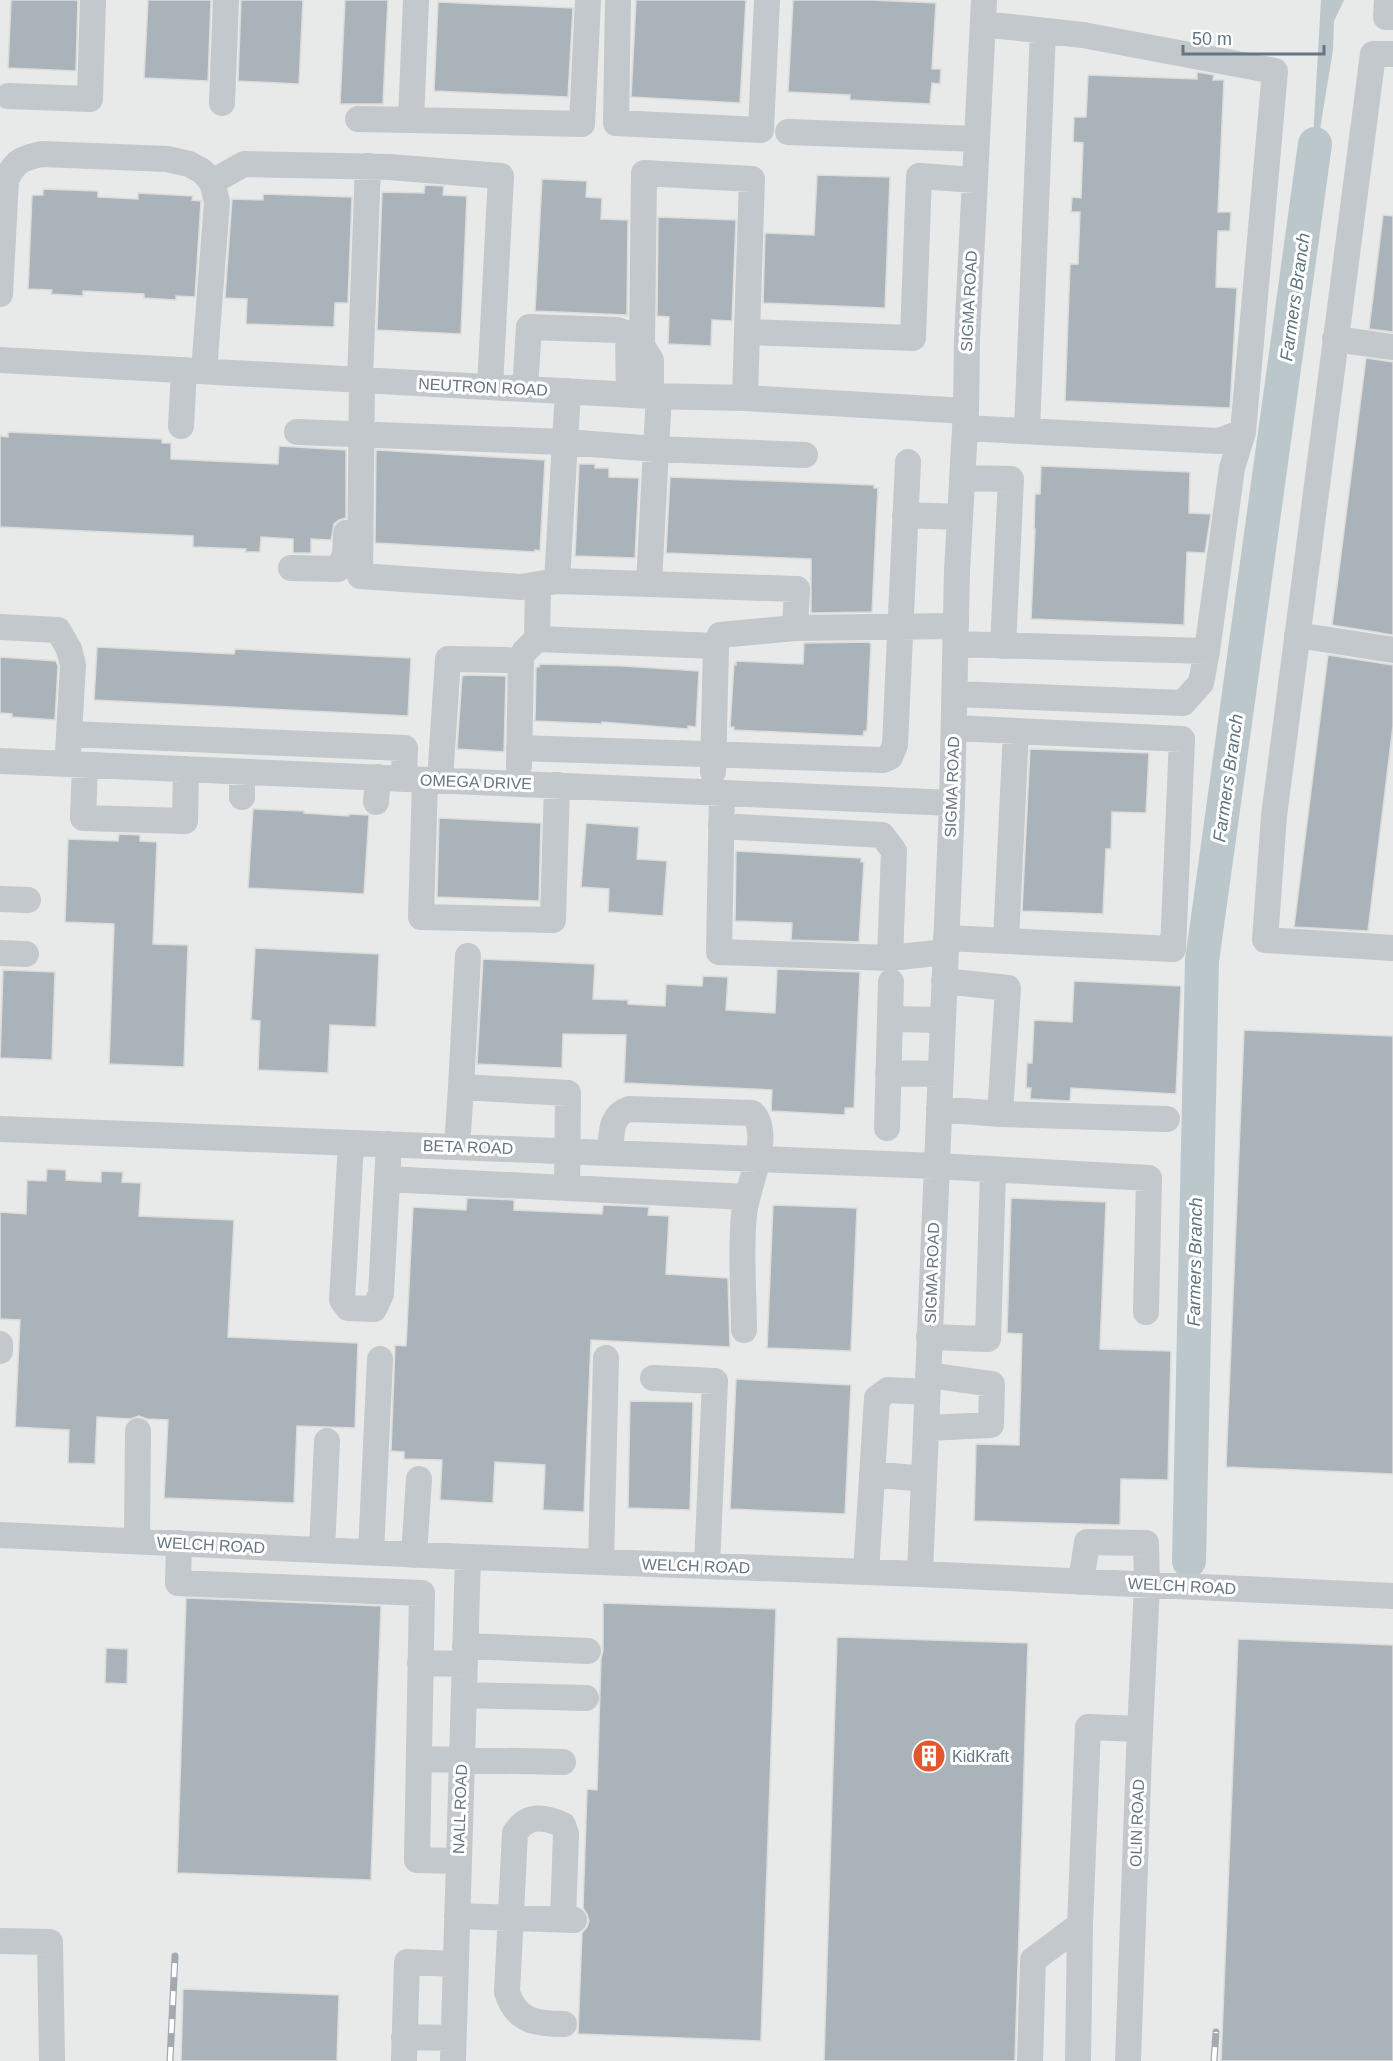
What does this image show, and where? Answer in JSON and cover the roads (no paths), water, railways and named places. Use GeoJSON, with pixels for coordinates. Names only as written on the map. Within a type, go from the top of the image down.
{"type":"FeatureCollection","features":[{"type":"Feature","properties":{"kind":"street"},"geometry":{"type":"LineString","coordinates":[[8,96],[90,99],[93,0]]}},
{"type":"Feature","properties":{"kind":"street"},"geometry":{"type":"LineString","coordinates":[[222,103],[226,0]]}},
{"type":"Feature","properties":{"kind":"street"},"geometry":{"type":"LineString","coordinates":[[411,120],[416,0]]}},
{"type":"Feature","properties":{"kind":"street"},"geometry":{"type":"LineString","coordinates":[[358,119],[582,124],[588,0]]}},
{"type":"Feature","properties":{"kind":"street"},"geometry":{"type":"LineString","coordinates":[[618,0],[616,123],[761,130],[767,0]]}},
{"type":"Feature","properties":{"kind":"street"},"geometry":{"type":"LineString","coordinates":[[1387,0],[1386,17],[1393,17]]}},
{"type":"Feature","properties":{"kind":"street"},"geometry":{"type":"LineString","coordinates":[[956,694],[1183,704],[1202,683],[1232,468],[1243,432],[1275,71],[1083,35],[1043,31],[983,12]]}},
{"type":"Feature","properties":{"kind":"street","name":"SIGMA ROAD"},"geometry":{"type":"LineString","coordinates":[[920,1574],[952,802],[966,339],[983,12]]}},
{"type":"Feature","properties":{"kind":"street"},"geometry":{"type":"LineString","coordinates":[[1027,431],[1043,31]]}},
{"type":"Feature","properties":{"kind":"street"},"geometry":{"type":"LineString","coordinates":[[1393,54],[1372,54],[1274,816],[1265,940],[1393,948]]}},
{"type":"Feature","properties":{"kind":"street"},"geometry":{"type":"LineString","coordinates":[[788,132],[977,140]]}},
{"type":"Feature","properties":{"kind":"street"},"geometry":{"type":"LineString","coordinates":[[0,294],[3,175],[23,158],[42,154],[167,159],[189,164],[202,171],[212,182],[217,202],[194,371],[181,426]]}},
{"type":"Feature","properties":{"kind":"street"},"geometry":{"type":"LineString","coordinates":[[212,182],[244,164],[368,166],[501,176],[490,387]]}},
{"type":"Feature","properties":{"kind":"street"},"geometry":{"type":"LineString","coordinates":[[291,568],[338,569],[345,555],[361,380],[368,166]]}},
{"type":"Feature","properties":{"kind":"street"},"geometry":{"type":"LineString","coordinates":[[646,396],[651,360],[642,346],[644,173],[752,179],[745,398]]}},
{"type":"Feature","properties":{"kind":"street"},"geometry":{"type":"LineString","coordinates":[[747,332],[913,338],[920,176],[975,180]]}},
{"type":"Feature","properties":{"kind":"street"},"geometry":{"type":"LineString","coordinates":[[525,389],[528,327],[617,330],[628,334],[646,396],[656,449],[649,584]]}},
{"type":"Feature","properties":{"kind":"street"},"geometry":{"type":"LineString","coordinates":[[1335,339],[1393,347]]}},
{"type":"Feature","properties":{"kind":"street","name":"NEUTRON ROAD"},"geometry":{"type":"LineString","coordinates":[[0,360],[646,396],[745,398],[965,419],[1027,431],[1219,441],[1243,432]]}},
{"type":"Feature","properties":{"kind":"street"},"geometry":{"type":"LineString","coordinates":[[519,784],[521,658],[537,639],[548,583],[565,442],[568,391]]}},
{"type":"Feature","properties":{"kind":"street"},"geometry":{"type":"LineString","coordinates":[[297,432],[565,442],[656,449],[805,455]]}},
{"type":"Feature","properties":{"kind":"street"},"geometry":{"type":"LineString","coordinates":[[356,434],[360,576],[521,587],[548,583],[797,589],[795,628]]}},
{"type":"Feature","properties":{"kind":"street"},"geometry":{"type":"LineString","coordinates":[[519,748],[888,759],[895,745],[908,462]]}},
{"type":"Feature","properties":{"kind":"street"},"geometry":{"type":"LineString","coordinates":[[962,478],[1011,479],[1003,646]]}},
{"type":"Feature","properties":{"kind":"street"},"geometry":{"type":"LineString","coordinates":[[905,515],[960,517]]}},
{"type":"Feature","properties":{"kind":"street"},"geometry":{"type":"LineString","coordinates":[[954,728],[1182,739],[1173,949],[1006,940],[946,945],[891,970],[719,952],[721,826],[713,755],[716,646],[720,635],[795,628],[902,626],[1003,646],[1207,651]]}},
{"type":"Feature","properties":{"kind":"street"},"geometry":{"type":"LineString","coordinates":[[0,627],[58,630],[69,649],[73,665],[80,735],[83,818],[184,821],[186,769]]}},
{"type":"Feature","properties":{"kind":"street"},"geometry":{"type":"LineString","coordinates":[[1297,635],[1393,650]]}},
{"type":"Feature","properties":{"kind":"street"},"geometry":{"type":"LineString","coordinates":[[537,639],[716,646]]}},
{"type":"Feature","properties":{"kind":"street"},"geometry":{"type":"LineString","coordinates":[[507,660],[448,659],[423,780],[421,917],[553,920],[557,785]]}},
{"type":"Feature","properties":{"kind":"street"},"geometry":{"type":"LineString","coordinates":[[1006,940],[1016,731]]}},
{"type":"Feature","properties":{"kind":"street"},"geometry":{"type":"LineString","coordinates":[[80,735],[405,748],[423,780]]}},
{"type":"Feature","properties":{"kind":"street","name":"OMEGA DRIVE"},"geometry":{"type":"LineString","coordinates":[[0,761],[242,772],[377,790],[423,780],[952,802]]}},
{"type":"Feature","properties":{"kind":"street"},"geometry":{"type":"LineString","coordinates":[[242,772],[242,797]]}},
{"type":"Feature","properties":{"kind":"street"},"geometry":{"type":"LineString","coordinates":[[721,826],[882,835],[894,851],[886,1128]]}},
{"type":"Feature","properties":{"kind":"street"},"geometry":{"type":"LineString","coordinates":[[0,899],[28,900]]}},
{"type":"Feature","properties":{"kind":"street"},"geometry":{"type":"LineString","coordinates":[[0,953],[26,954]]}},
{"type":"Feature","properties":{"kind":"street"},"geometry":{"type":"LineString","coordinates":[[457,1147],[468,956]]}},
{"type":"Feature","properties":{"kind":"street"},"geometry":{"type":"LineString","coordinates":[[944,981],[1008,988],[1000,1114]]}},
{"type":"Feature","properties":{"kind":"street"},"geometry":{"type":"LineString","coordinates":[[890,1019],[943,1020]]}},
{"type":"Feature","properties":{"kind":"street"},"geometry":{"type":"LineString","coordinates":[[888,1073],[940,1074]]}},
{"type":"Feature","properties":{"kind":"street"},"geometry":{"type":"LineString","coordinates":[[461,1087],[568,1093],[567,1188]]}},
{"type":"Feature","properties":{"kind":"street"},"geometry":{"type":"LineString","coordinates":[[610,1153],[613,1121],[617,1114],[634,1108],[752,1113],[761,1130],[759,1159],[746,1197],[743,1217],[744,1330]]}},
{"type":"Feature","properties":{"kind":"street"},"geometry":{"type":"LineString","coordinates":[[939,1109],[1000,1114],[1167,1119]]}},
{"type":"Feature","properties":{"kind":"street","name":"BETA ROAD"},"geometry":{"type":"LineString","coordinates":[[0,1129],[936,1166],[1149,1178],[1146,1312]]}},
{"type":"Feature","properties":{"kind":"street"},"geometry":{"type":"LineString","coordinates":[[351,1143],[342,1300],[348,1308],[374,1309],[381,1294],[389,1144]]}},
{"type":"Feature","properties":{"kind":"street"},"geometry":{"type":"LineString","coordinates":[[929,1337],[988,1339],[993,1170]]}},
{"type":"Feature","properties":{"kind":"street"},"geometry":{"type":"LineString","coordinates":[[387,1179],[746,1197]]}},
{"type":"Feature","properties":{"kind":"street"},"geometry":{"type":"LineString","coordinates":[[0,1344],[0,1352]]}},
{"type":"Feature","properties":{"kind":"street"},"geometry":{"type":"LineString","coordinates":[[601,1562],[606,1358]]}},
{"type":"Feature","properties":{"kind":"street"},"geometry":{"type":"LineString","coordinates":[[380,1359],[380,1553],[388,1592]]}},
{"type":"Feature","properties":{"kind":"street"},"geometry":{"type":"LineString","coordinates":[[653,1378],[716,1381],[707,1566]]}},
{"type":"Feature","properties":{"kind":"street"},"geometry":{"type":"LineString","coordinates":[[866,1572],[877,1398],[888,1390],[927,1384],[992,1384],[991,1425],[926,1428]]}},
{"type":"Feature","properties":{"kind":"street"},"geometry":{"type":"LineString","coordinates":[[137,1541],[138,1431]]}},
{"type":"Feature","properties":{"kind":"street"},"geometry":{"type":"LineString","coordinates":[[322,1550],[327,1441]]}},
{"type":"Feature","properties":{"kind":"street"},"geometry":{"type":"LineString","coordinates":[[872,1474],[924,1479]]}},
{"type":"Feature","properties":{"kind":"street"},"geometry":{"type":"LineString","coordinates":[[414,1555],[419,1479]]}},
{"type":"Feature","properties":{"kind":"street","name":"WELCH ROAD"},"geometry":{"type":"LineString","coordinates":[[0,1535],[414,1555],[920,1574],[1393,1596]]}},
{"type":"Feature","properties":{"kind":"street","name":"OLIN ROAD"},"geometry":{"type":"LineString","coordinates":[[1081,1582],[1087,1542],[1146,1543],[1147,1585],[1128,2061]]}},
{"type":"Feature","properties":{"kind":"street"},"geometry":{"type":"LineString","coordinates":[[179,1543],[178,1583],[422,1593],[417,1860],[459,1861]]}},
{"type":"Feature","properties":{"kind":"street","name":"NALL ROAD"},"geometry":{"type":"LineString","coordinates":[[453,2050],[468,1557]]}},
{"type":"Feature","properties":{"kind":"street"},"geometry":{"type":"LineString","coordinates":[[420,1663],[465,1655],[588,1651]]}},
{"type":"Feature","properties":{"kind":"street"},"geometry":{"type":"LineString","coordinates":[[464,1695],[586,1698]]}},
{"type":"Feature","properties":{"kind":"street"},"geometry":{"type":"LineString","coordinates":[[1078,2061],[1080,1925],[1088,1727],[1140,1729]]}},
{"type":"Feature","properties":{"kind":"street"},"geometry":{"type":"LineString","coordinates":[[419,1759],[563,1762]]}},
{"type":"Feature","properties":{"kind":"street"},"geometry":{"type":"LineString","coordinates":[[457,1916],[510,1919],[568,1920],[566,1834],[562,1825],[551,1819],[534,1818],[520,1825],[514,1833],[510,1919],[507,1992],[510,2001],[525,2017],[538,2024],[564,2024]]}},
{"type":"Feature","properties":{"kind":"street"},"geometry":{"type":"LineString","coordinates":[[1030,2061],[1033,1960],[1080,1925]]}},
{"type":"Feature","properties":{"kind":"street"},"geometry":{"type":"LineString","coordinates":[[0,1941],[50,1942],[52,2061]]}},
{"type":"Feature","properties":{"kind":"street"},"geometry":{"type":"LineString","coordinates":[[453,2050],[404,2049],[407,1962],[456,1964]]}},
{"type":"Feature","properties":{"kind":"waterway","name":"Farmers Branch"},"geometry":{"type":"LineString","coordinates":[[1189,1561],[1202,961],[1315,144]]}},
{"type":"Feature","properties":{"kind":"railway"},"geometry":{"type":"LineString","coordinates":[[170,2061],[175,1956]]}},
{"type":"Feature","properties":{"kind":"railway"},"geometry":{"type":"LineString","coordinates":[[1214,2061],[1216,2032]]}},
{"type":"Feature","properties":{"kind":"place","name":"KidKraft"},"geometry":{"type":"Point","coordinates":[929,1756]}}]}
